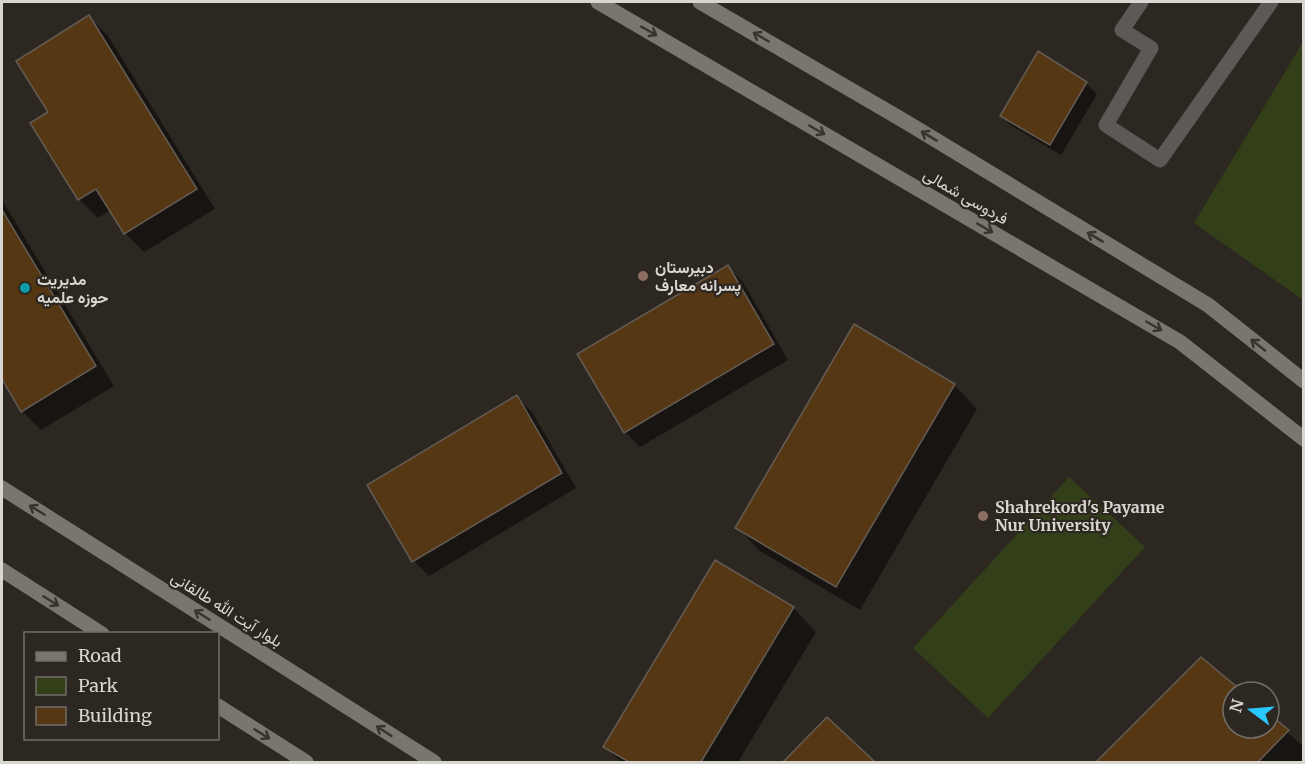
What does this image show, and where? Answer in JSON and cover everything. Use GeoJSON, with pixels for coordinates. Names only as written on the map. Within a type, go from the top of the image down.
{"type":"FeatureCollection","features":[{"type":"Feature","properties":{"kind":"main road","name":"فردوسی شمالی"},"geometry":{"type":"LineString","coordinates":[[598,2],[1180,342],[1304,440]]}},
{"type":"Feature","properties":{"kind":"main road","name":"فردوسی شمالی"},"geometry":{"type":"LineString","coordinates":[[700,2],[906,122],[1208,305],[1304,381]]}},
{"type":"Feature","properties":{"kind":"main road","name":"بلوار آیت الله طالقانی"},"geometry":{"type":"LineString","coordinates":[[2,488],[434,762]]}},
{"type":"Feature","properties":{"kind":"main road"},"geometry":{"type":"LineString","coordinates":[[2,570],[100,632]]}},
{"type":"Feature","properties":{"kind":"main road"},"geometry":{"type":"LineString","coordinates":[[219,707],[306,762]]}},
{"type":"Feature","properties":{"kind":"street"},"geometry":{"type":"LineString","coordinates":[[1141,2],[1122,30],[1151,48],[1106,125],[1161,160],[1270,2]]}},
{"type":"Feature","properties":{"kind":"green space"},"geometry":{"type":"Polygon","coordinates":[[[1303,42],[1303,300],[1194,223],[1303,42]]]}},
{"type":"Feature","properties":{"kind":"green space"},"geometry":{"type":"Polygon","coordinates":[[[1069,477],[1145,547],[988,718],[913,648],[1069,477]]]}},
{"type":"Feature","properties":{"kind":"building"},"geometry":{"type":"Polygon","coordinates":[[[89,15],[197,189],[124,234],[96,189],[78,200],[30,123],[48,112],[16,61],[89,15]]]}},
{"type":"Feature","properties":{"kind":"building"},"geometry":{"type":"Polygon","coordinates":[[[1038,51],[1087,82],[1050,145],[1000,116],[1038,51]]]}},
{"type":"Feature","properties":{"kind":"building","name":"مدیریت حوزه علمیه"},"geometry":{"type":"Polygon","coordinates":[[[2,210],[96,366],[21,412],[2,379],[2,210]]]}},
{"type":"Feature","properties":{"kind":"building"},"geometry":{"type":"Polygon","coordinates":[[[728,265],[774,344],[624,433],[577,354],[728,265]]]}},
{"type":"Feature","properties":{"kind":"building"},"geometry":{"type":"Polygon","coordinates":[[[854,324],[955,384],[836,587],[735,528],[854,324]]]}},
{"type":"Feature","properties":{"kind":"building"},"geometry":{"type":"Polygon","coordinates":[[[517,395],[562,473],[412,562],[367,485],[517,395]]]}},
{"type":"Feature","properties":{"kind":"building"},"geometry":{"type":"Polygon","coordinates":[[[715,560],[794,607],[701,762],[629,762],[603,747],[715,560]]]}},
{"type":"Feature","properties":{"kind":"building"},"geometry":{"type":"Polygon","coordinates":[[[1201,657],[1229,680],[1221,680],[1221,740],[1279,740],[1258,762],[1096,762],[1201,657]]]}},
{"type":"Feature","properties":{"kind":"building"},"geometry":{"type":"Polygon","coordinates":[[[827,717],[875,762],[783,762],[827,717]]]}},
{"type":"Feature","properties":{"kind":"building"},"geometry":{"type":"Polygon","coordinates":[[[1281,724],[1289,730],[1281,738],[1281,724]]]}},
{"type":"Feature","properties":{"kind":"place","name":"دبیرستان پسرانه معارف"},"geometry":{"type":"Point","coordinates":[643,276]}},
{"type":"Feature","properties":{"kind":"place","name":"مدیریت حوزه علمیه"},"geometry":{"type":"Point","coordinates":[25,288]}},
{"type":"Feature","properties":{"kind":"place","name":"Shahrekord's Payame Nur University"},"geometry":{"type":"Point","coordinates":[983,516]}}]}
